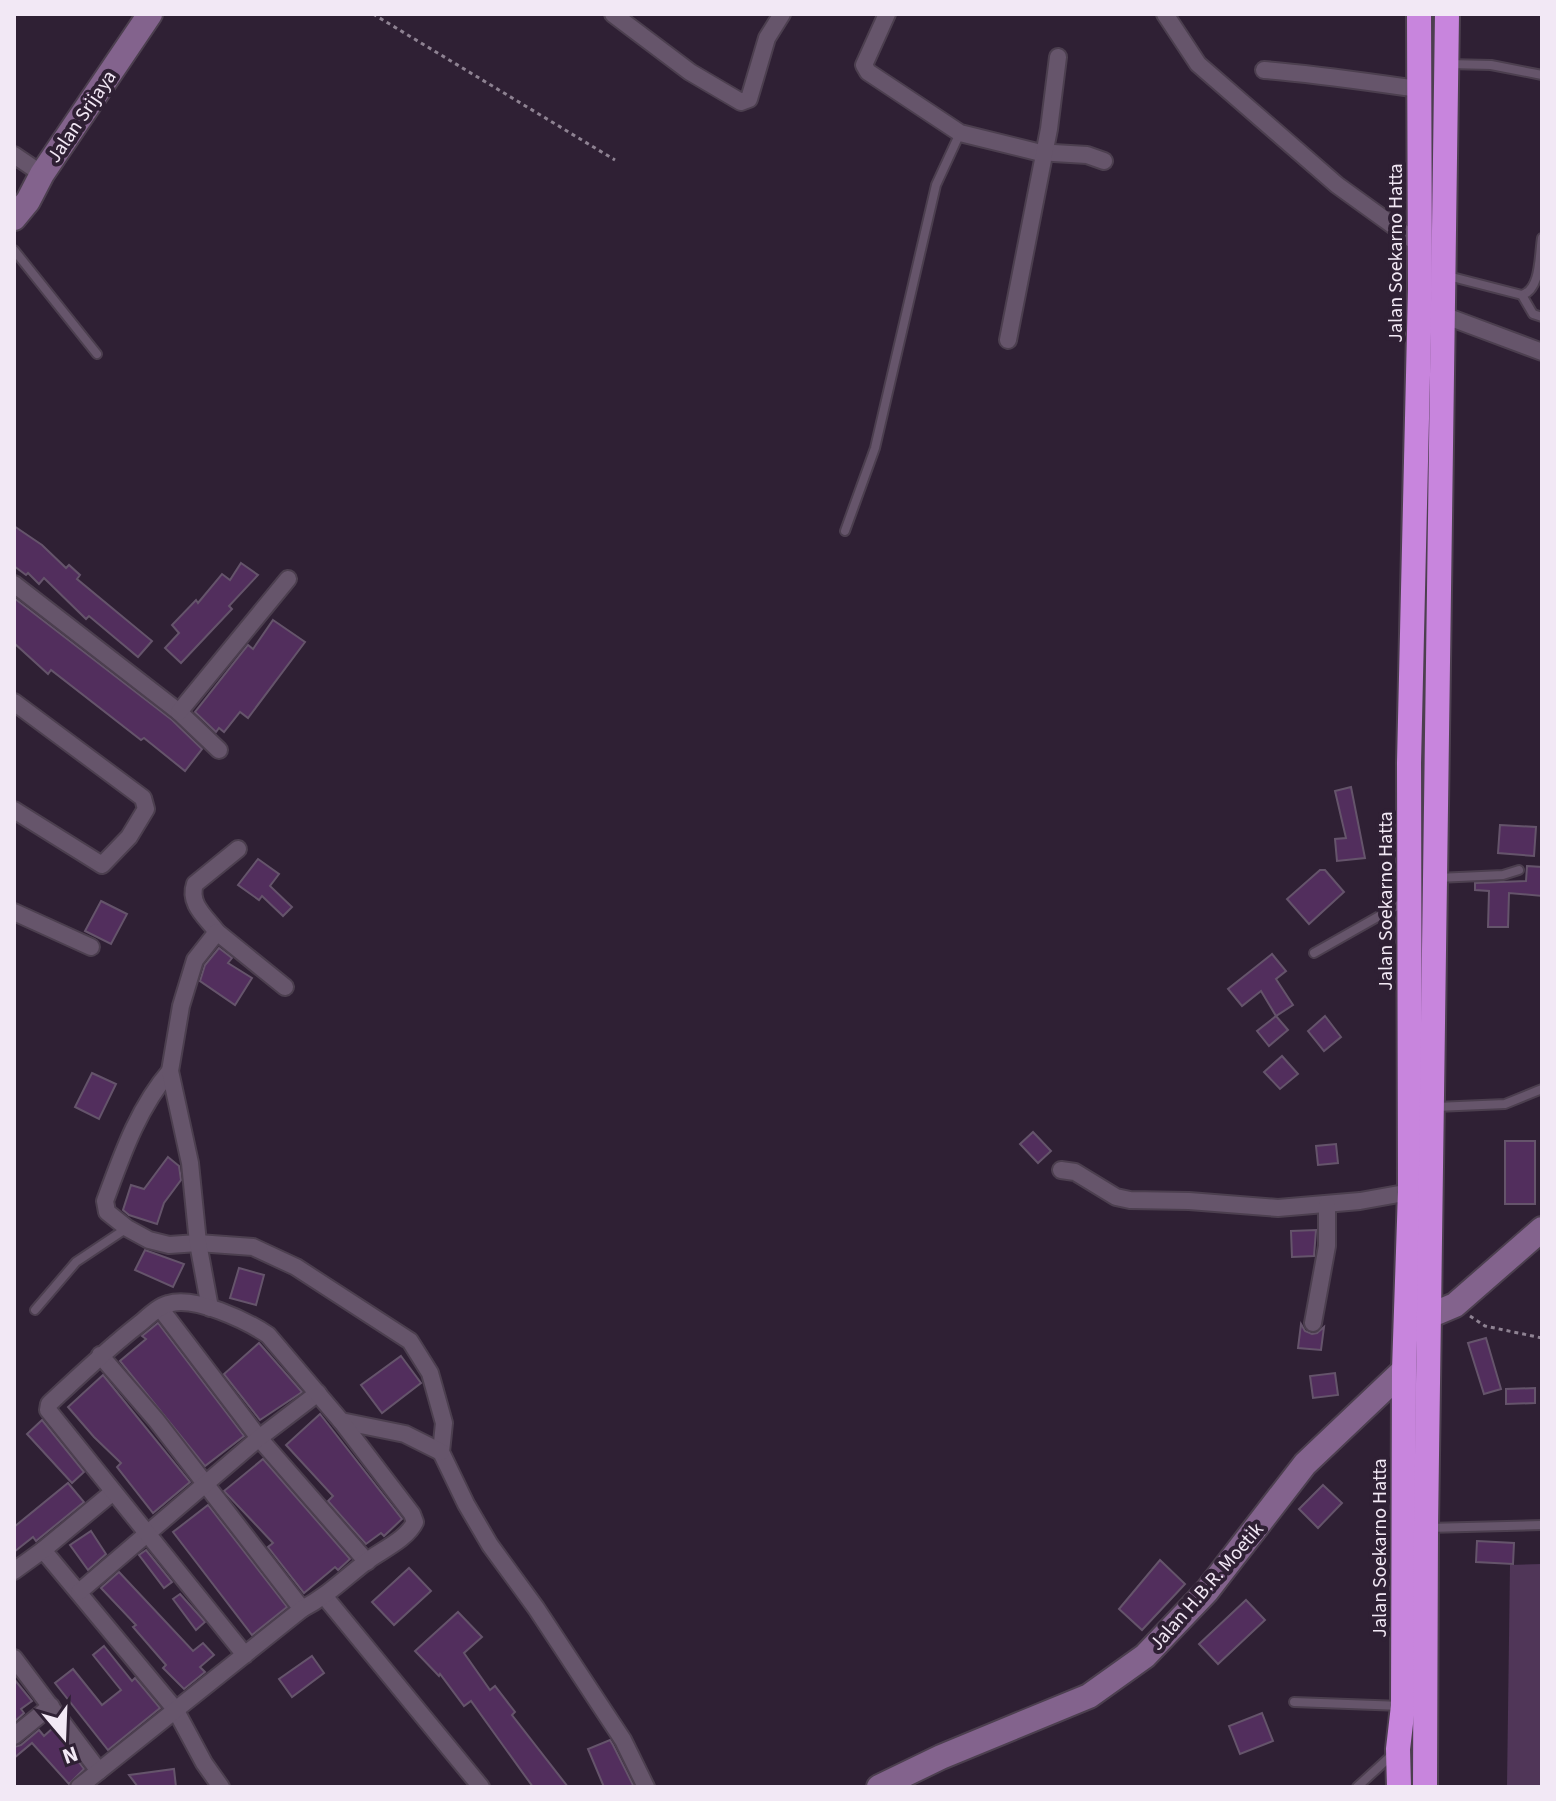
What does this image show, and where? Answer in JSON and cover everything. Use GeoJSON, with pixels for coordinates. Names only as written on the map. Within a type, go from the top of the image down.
{"type":"FeatureCollection","features":[{"type":"Feature","properties":{"kind":"highway","name":"Jalan Soekarno Hatta"},"geometry":{"type":"LineString","coordinates":[[1399,1787],[1398,1749],[1403,1706],[1404,1370],[1410,1192],[1408,900],[1420,245],[1419,14]]}},
{"type":"Feature","properties":{"kind":"highway"},"geometry":{"type":"LineString","coordinates":[[1425,1787],[1431,1107],[1447,14]]}},
{"type":"Feature","properties":{"kind":"street","name":"Jalan Srijaya"},"geometry":{"type":"LineString","coordinates":[[14,218],[150,14]]}},
{"type":"Feature","properties":{"kind":"street"},"geometry":{"type":"LineString","coordinates":[[613,14],[690,72],[741,102],[749,99],[764,47],[782,14]]}},
{"type":"Feature","properties":{"kind":"street"},"geometry":{"type":"LineString","coordinates":[[887,14],[864,65],[866,70],[960,133],[1044,153],[1087,155],[1104,161]]}},
{"type":"Feature","properties":{"kind":"street"},"geometry":{"type":"LineString","coordinates":[[1165,14],[1198,64],[1337,185],[1420,245]]}},
{"type":"Feature","properties":{"kind":"street"},"geometry":{"type":"LineString","coordinates":[[1008,340],[1044,153],[1058,57]]}},
{"type":"Feature","properties":{"kind":"street"},"geometry":{"type":"LineString","coordinates":[[1264,70],[1419,89]]}},
{"type":"Feature","properties":{"kind":"street"},"geometry":{"type":"LineString","coordinates":[[14,155],[42,174]]}},
{"type":"Feature","properties":{"kind":"street"},"geometry":{"type":"LineString","coordinates":[[1443,315],[1542,352]]}},
{"type":"Feature","properties":{"kind":"street"},"geometry":{"type":"LineString","coordinates":[[179,712],[288,579]]}},
{"type":"Feature","properties":{"kind":"street"},"geometry":{"type":"LineString","coordinates":[[14,584],[179,712],[219,750]]}},
{"type":"Feature","properties":{"kind":"street"},"geometry":{"type":"LineString","coordinates":[[14,702],[143,798],[146,809],[129,837],[102,865],[14,810]]}},
{"type":"Feature","properties":{"kind":"street"},"geometry":{"type":"LineString","coordinates":[[238,849],[195,884],[194,903],[217,932],[285,987]]}},
{"type":"Feature","properties":{"kind":"street"},"geometry":{"type":"LineString","coordinates":[[14,912],[91,947]]}},
{"type":"Feature","properties":{"kind":"street"},"geometry":{"type":"LineString","coordinates":[[210,1308],[198,1243],[190,1163],[170,1071],[181,1006],[195,960],[217,932]]}},
{"type":"Feature","properties":{"kind":"street"},"geometry":{"type":"LineString","coordinates":[[170,1071],[153,1092],[131,1134],[105,1201],[107,1212],[149,1240],[169,1245],[238,1245],[269,1253],[296,1267],[410,1341],[430,1373],[444,1423],[441,1452],[466,1504],[490,1545],[536,1608],[623,1740],[646,1787]]}},
{"type":"Feature","properties":{"kind":"street"},"geometry":{"type":"LineString","coordinates":[[1061,1170],[1087,1178],[1121,1199],[1278,1208],[1327,1205],[1410,1192]]}},
{"type":"Feature","properties":{"kind":"street"},"geometry":{"type":"LineString","coordinates":[[1313,1323],[1327,1246],[1327,1205]]}},
{"type":"Feature","properties":{"kind":"street"},"geometry":{"type":"LineString","coordinates":[[1429,1316],[1455,1305],[1542,1229]]}},
{"type":"Feature","properties":{"kind":"street"},"geometry":{"type":"LineString","coordinates":[[79,1787],[175,1709],[245,1655],[302,1609],[325,1597],[411,1530],[415,1518],[341,1421],[268,1335],[210,1308],[179,1302],[160,1308],[100,1355],[49,1404],[48,1410],[245,1655]]}},
{"type":"Feature","properties":{"kind":"street"},"geometry":{"type":"LineString","coordinates":[[160,1308],[259,1438],[367,1562]]}},
{"type":"Feature","properties":{"kind":"street"},"geometry":{"type":"LineString","coordinates":[[100,1355],[156,1420],[302,1609]]}},
{"type":"Feature","properties":{"kind":"street","name":"Jalan H.B.R. Moetik"},"geometry":{"type":"LineString","coordinates":[[879,1787],[941,1757],[1089,1696],[1145,1656],[1207,1591],[1305,1464],[1404,1370]]}},
{"type":"Feature","properties":{"kind":"street"},"geometry":{"type":"LineString","coordinates":[[79,1592],[259,1438],[318,1393]]}},
{"type":"Feature","properties":{"kind":"street"},"geometry":{"type":"LineString","coordinates":[[341,1421],[405,1434],[441,1452]]}},
{"type":"Feature","properties":{"kind":"street"},"geometry":{"type":"LineString","coordinates":[[14,1571],[113,1492]]}},
{"type":"Feature","properties":{"kind":"street"},"geometry":{"type":"LineString","coordinates":[[43,1550],[175,1709],[204,1763],[221,1787]]}},
{"type":"Feature","properties":{"kind":"street"},"geometry":{"type":"LineString","coordinates":[[325,1597],[481,1787]]}},
{"type":"Feature","properties":{"kind":"street"},"geometry":{"type":"LineString","coordinates":[[14,1658],[99,1771]]}},
{"type":"Feature","properties":{"kind":"street"},"geometry":{"type":"LineString","coordinates":[[14,1736],[51,1706]]}},
{"type":"Feature","properties":{"kind":"lane"},"geometry":{"type":"LineString","coordinates":[[1446,64],[1491,65],[1542,75]]}},
{"type":"Feature","properties":{"kind":"lane"},"geometry":{"type":"LineString","coordinates":[[845,531],[875,448],[936,185],[960,133]]}},
{"type":"Feature","properties":{"kind":"lane"},"geometry":{"type":"LineString","coordinates":[[1522,295],[1534,287],[1542,238]]}},
{"type":"Feature","properties":{"kind":"lane"},"geometry":{"type":"LineString","coordinates":[[14,250],[97,354]]}},
{"type":"Feature","properties":{"kind":"lane"},"geometry":{"type":"LineString","coordinates":[[1443,275],[1522,295],[1533,314],[1542,317]]}},
{"type":"Feature","properties":{"kind":"lane"},"geometry":{"type":"LineString","coordinates":[[1435,878],[1503,875],[1519,870]]}},
{"type":"Feature","properties":{"kind":"lane"},"geometry":{"type":"LineString","coordinates":[[1314,953],[1408,900]]}},
{"type":"Feature","properties":{"kind":"lane"},"geometry":{"type":"LineString","coordinates":[[1431,1107],[1505,1104],[1542,1089]]}},
{"type":"Feature","properties":{"kind":"lane"},"geometry":{"type":"LineString","coordinates":[[35,1310],[76,1262],[127,1228]]}},
{"type":"Feature","properties":{"kind":"lane"},"geometry":{"type":"LineString","coordinates":[[1426,1528],[1542,1525]]}},
{"type":"Feature","properties":{"kind":"lane"},"geometry":{"type":"LineString","coordinates":[[1294,1702],[1403,1706]]}},
{"type":"Feature","properties":{"kind":"lane"},"geometry":{"type":"LineString","coordinates":[[1357,1787],[1398,1749]]}},
{"type":"Feature","properties":{"kind":"path"},"geometry":{"type":"LineString","coordinates":[[373,14],[615,160]]}},
{"type":"Feature","properties":{"kind":"path"},"geometry":{"type":"LineString","coordinates":[[1455,1305],[1485,1326],[1542,1338]]}},
{"type":"Feature","properties":{"kind":"shaded area"},"geometry":{"type":"Polygon","coordinates":[[[1542,1564],[1542,1787],[1507,1787],[1510,1565],[1542,1564]]]}},
{"type":"Feature","properties":{"kind":"building"},"geometry":{"type":"Polygon","coordinates":[[[14,526],[42,545],[66,568],[69,565],[80,575],[77,579],[152,641],[138,657],[89,616],[86,619],[44,578],[39,584],[28,573],[26,575],[14,566],[14,526]]]}},
{"type":"Feature","properties":{"kind":"building"},"geometry":{"type":"Polygon","coordinates":[[[241,563],[258,575],[229,606],[232,609],[181,663],[165,648],[179,633],[172,625],[196,600],[198,603],[222,574],[230,580],[241,563]]]}},
{"type":"Feature","properties":{"kind":"building"},"geometry":{"type":"Polygon","coordinates":[[[14,598],[172,720],[202,749],[185,771],[51,670],[48,674],[14,643],[14,598]]]}},
{"type":"Feature","properties":{"kind":"building"},"geometry":{"type":"Polygon","coordinates":[[[273,620],[305,642],[248,718],[240,712],[224,732],[219,728],[216,732],[195,712],[248,645],[253,649],[273,620]]]}},
{"type":"Feature","properties":{"kind":"building"},"geometry":{"type":"Polygon","coordinates":[[[1351,787],[1365,858],[1337,861],[1335,839],[1346,838],[1335,791],[1351,787]]]}},
{"type":"Feature","properties":{"kind":"building"},"geometry":{"type":"Polygon","coordinates":[[[1500,825],[1536,827],[1534,856],[1498,853],[1500,825]]]}},
{"type":"Feature","properties":{"kind":"building"},"geometry":{"type":"Polygon","coordinates":[[[258,859],[279,874],[270,886],[292,907],[283,916],[262,896],[259,900],[238,885],[258,859]]]}},
{"type":"Feature","properties":{"kind":"building"},"geometry":{"type":"Polygon","coordinates":[[[1527,866],[1542,867],[1542,896],[1509,893],[1508,927],[1488,927],[1489,891],[1475,890],[1475,883],[1526,881],[1527,866]]]}},
{"type":"Feature","properties":{"kind":"building"},"geometry":{"type":"Polygon","coordinates":[[[1320,870],[1325,870],[1344,892],[1309,924],[1287,899],[1320,870]]]}},
{"type":"Feature","properties":{"kind":"building"},"geometry":{"type":"Polygon","coordinates":[[[101,901],[127,914],[111,944],[85,931],[101,901]]]}},
{"type":"Feature","properties":{"kind":"building"},"geometry":{"type":"Polygon","coordinates":[[[219,948],[232,958],[228,963],[252,978],[235,1005],[200,981],[205,965],[219,948]]]}},
{"type":"Feature","properties":{"kind":"building"},"geometry":{"type":"Polygon","coordinates":[[[1272,954],[1286,971],[1276,979],[1293,1005],[1276,1016],[1261,991],[1242,1006],[1228,989],[1272,954]]]}},
{"type":"Feature","properties":{"kind":"building"},"geometry":{"type":"Polygon","coordinates":[[[1276,1016],[1288,1030],[1269,1046],[1257,1031],[1276,1016]]]}},
{"type":"Feature","properties":{"kind":"building"},"geometry":{"type":"Polygon","coordinates":[[[1325,1016],[1341,1037],[1324,1051],[1308,1031],[1325,1016]]]}},
{"type":"Feature","properties":{"kind":"building"},"geometry":{"type":"Polygon","coordinates":[[[1282,1056],[1298,1074],[1280,1089],[1264,1072],[1282,1056]]]}},
{"type":"Feature","properties":{"kind":"building"},"geometry":{"type":"Polygon","coordinates":[[[92,1073],[116,1084],[99,1119],[75,1107],[92,1073]]]}},
{"type":"Feature","properties":{"kind":"building"},"geometry":{"type":"Polygon","coordinates":[[[1033,1132],[1051,1151],[1038,1163],[1020,1144],[1033,1132]]]}},
{"type":"Feature","properties":{"kind":"building"},"geometry":{"type":"Polygon","coordinates":[[[1505,1141],[1535,1141],[1535,1204],[1505,1204],[1505,1141]]]}},
{"type":"Feature","properties":{"kind":"building"},"geometry":{"type":"Polygon","coordinates":[[[1336,1144],[1338,1163],[1318,1165],[1316,1146],[1336,1144]]]}},
{"type":"Feature","properties":{"kind":"building"},"geometry":{"type":"Polygon","coordinates":[[[168,1157],[179,1166],[181,1180],[164,1203],[157,1224],[129,1215],[123,1210],[131,1185],[144,1189],[168,1157]]]}},
{"type":"Feature","properties":{"kind":"building"},"geometry":{"type":"Polygon","coordinates":[[[1316,1230],[1314,1256],[1292,1257],[1291,1231],[1316,1230]]]}},
{"type":"Feature","properties":{"kind":"building"},"geometry":{"type":"Polygon","coordinates":[[[145,1250],[184,1264],[173,1287],[135,1270],[145,1250]]]}},
{"type":"Feature","properties":{"kind":"building"},"geometry":{"type":"Polygon","coordinates":[[[239,1268],[264,1275],[256,1305],[230,1298],[239,1268]]]}},
{"type":"Feature","properties":{"kind":"building"},"geometry":{"type":"Polygon","coordinates":[[[158,1323],[244,1436],[205,1466],[120,1361],[146,1339],[142,1336],[158,1323]]]}},
{"type":"Feature","properties":{"kind":"building"},"geometry":{"type":"Polygon","coordinates":[[[1301,1324],[1305,1331],[1312,1334],[1324,1327],[1321,1350],[1298,1348],[1301,1324]]]}},
{"type":"Feature","properties":{"kind":"building"},"geometry":{"type":"Polygon","coordinates":[[[1486,1338],[1501,1389],[1484,1394],[1468,1343],[1486,1338]]]}},
{"type":"Feature","properties":{"kind":"building"},"geometry":{"type":"Polygon","coordinates":[[[259,1343],[302,1392],[260,1420],[224,1374],[259,1343]]]}},
{"type":"Feature","properties":{"kind":"building"},"geometry":{"type":"Polygon","coordinates":[[[401,1356],[421,1383],[382,1413],[361,1385],[401,1356]]]}},
{"type":"Feature","properties":{"kind":"building"},"geometry":{"type":"Polygon","coordinates":[[[1335,1373],[1338,1395],[1313,1398],[1310,1376],[1335,1373]]]}},
{"type":"Feature","properties":{"kind":"building"},"geometry":{"type":"Polygon","coordinates":[[[103,1375],[190,1482],[153,1513],[117,1467],[121,1463],[68,1407],[103,1375]]]}},
{"type":"Feature","properties":{"kind":"building"},"geometry":{"type":"Polygon","coordinates":[[[1535,1388],[1535,1403],[1506,1404],[1506,1389],[1535,1388]]]}},
{"type":"Feature","properties":{"kind":"building"},"geometry":{"type":"Polygon","coordinates":[[[320,1414],[402,1519],[384,1536],[381,1533],[366,1544],[328,1501],[333,1496],[286,1445],[320,1414]]]}},
{"type":"Feature","properties":{"kind":"building"},"geometry":{"type":"Polygon","coordinates":[[[42,1420],[84,1472],[72,1483],[27,1434],[42,1420]]]}},
{"type":"Feature","properties":{"kind":"building"},"geometry":{"type":"Polygon","coordinates":[[[263,1459],[350,1559],[338,1570],[335,1567],[304,1593],[268,1547],[273,1543],[224,1491],[263,1459]]]}},
{"type":"Feature","properties":{"kind":"building"},"geometry":{"type":"Polygon","coordinates":[[[68,1483],[84,1502],[36,1541],[33,1537],[14,1552],[14,1527],[68,1483]]]}},
{"type":"Feature","properties":{"kind":"building"},"geometry":{"type":"Polygon","coordinates":[[[1323,1485],[1342,1503],[1318,1528],[1299,1509],[1323,1485]]]}},
{"type":"Feature","properties":{"kind":"building"},"geometry":{"type":"Polygon","coordinates":[[[208,1505],[287,1607],[252,1635],[173,1532],[208,1505]]]}},
{"type":"Feature","properties":{"kind":"building"},"geometry":{"type":"Polygon","coordinates":[[[91,1531],[106,1554],[88,1570],[70,1545],[91,1531]]]}},
{"type":"Feature","properties":{"kind":"building"},"geometry":{"type":"Polygon","coordinates":[[[1477,1541],[1514,1543],[1513,1564],[1476,1562],[1477,1541]]]}},
{"type":"Feature","properties":{"kind":"building"},"geometry":{"type":"Polygon","coordinates":[[[146,1550],[172,1582],[164,1588],[139,1555],[146,1550]]]}},
{"type":"Feature","properties":{"kind":"building"},"geometry":{"type":"Polygon","coordinates":[[[1160,1560],[1185,1584],[1142,1630],[1119,1609],[1160,1560]]]}},
{"type":"Feature","properties":{"kind":"building"},"geometry":{"type":"Polygon","coordinates":[[[409,1568],[431,1591],[394,1625],[372,1602],[409,1568]]]}},
{"type":"Feature","properties":{"kind":"building"},"geometry":{"type":"Polygon","coordinates":[[[119,1572],[193,1651],[203,1643],[214,1655],[200,1667],[205,1672],[184,1689],[163,1668],[166,1665],[133,1627],[136,1625],[101,1588],[119,1572]]]}},
{"type":"Feature","properties":{"kind":"building"},"geometry":{"type":"Polygon","coordinates":[[[180,1594],[205,1622],[196,1630],[173,1599],[180,1594]]]}},
{"type":"Feature","properties":{"kind":"building"},"geometry":{"type":"Polygon","coordinates":[[[1246,1600],[1265,1620],[1218,1664],[1199,1644],[1246,1600]]]}},
{"type":"Feature","properties":{"kind":"building"},"geometry":{"type":"Polygon","coordinates":[[[458,1612],[482,1637],[464,1653],[490,1690],[495,1686],[515,1712],[512,1715],[568,1787],[533,1787],[471,1701],[464,1706],[440,1674],[415,1651],[458,1612]]]}},
{"type":"Feature","properties":{"kind":"building"},"geometry":{"type":"Polygon","coordinates":[[[104,1646],[132,1681],[135,1678],[160,1708],[108,1750],[55,1683],[73,1669],[102,1705],[121,1690],[93,1655],[104,1646]]]}},
{"type":"Feature","properties":{"kind":"building"},"geometry":{"type":"Polygon","coordinates":[[[312,1656],[324,1673],[292,1697],[279,1679],[312,1656]]]}},
{"type":"Feature","properties":{"kind":"building"},"geometry":{"type":"Polygon","coordinates":[[[14,1679],[32,1701],[21,1709],[24,1713],[14,1722],[14,1679]]]}},
{"type":"Feature","properties":{"kind":"building"},"geometry":{"type":"Polygon","coordinates":[[[1262,1713],[1273,1741],[1240,1754],[1229,1726],[1262,1713]]]}},
{"type":"Feature","properties":{"kind":"building"},"geometry":{"type":"Polygon","coordinates":[[[53,1728],[84,1769],[69,1784],[32,1743],[14,1758],[14,1747],[39,1730],[44,1736],[53,1728]]]}},
{"type":"Feature","properties":{"kind":"building"},"geometry":{"type":"Polygon","coordinates":[[[610,1740],[634,1787],[604,1787],[588,1749],[610,1740]]]}},
{"type":"Feature","properties":{"kind":"building"},"geometry":{"type":"Polygon","coordinates":[[[174,1769],[176,1787],[138,1787],[129,1775],[174,1769]]]}}]}
